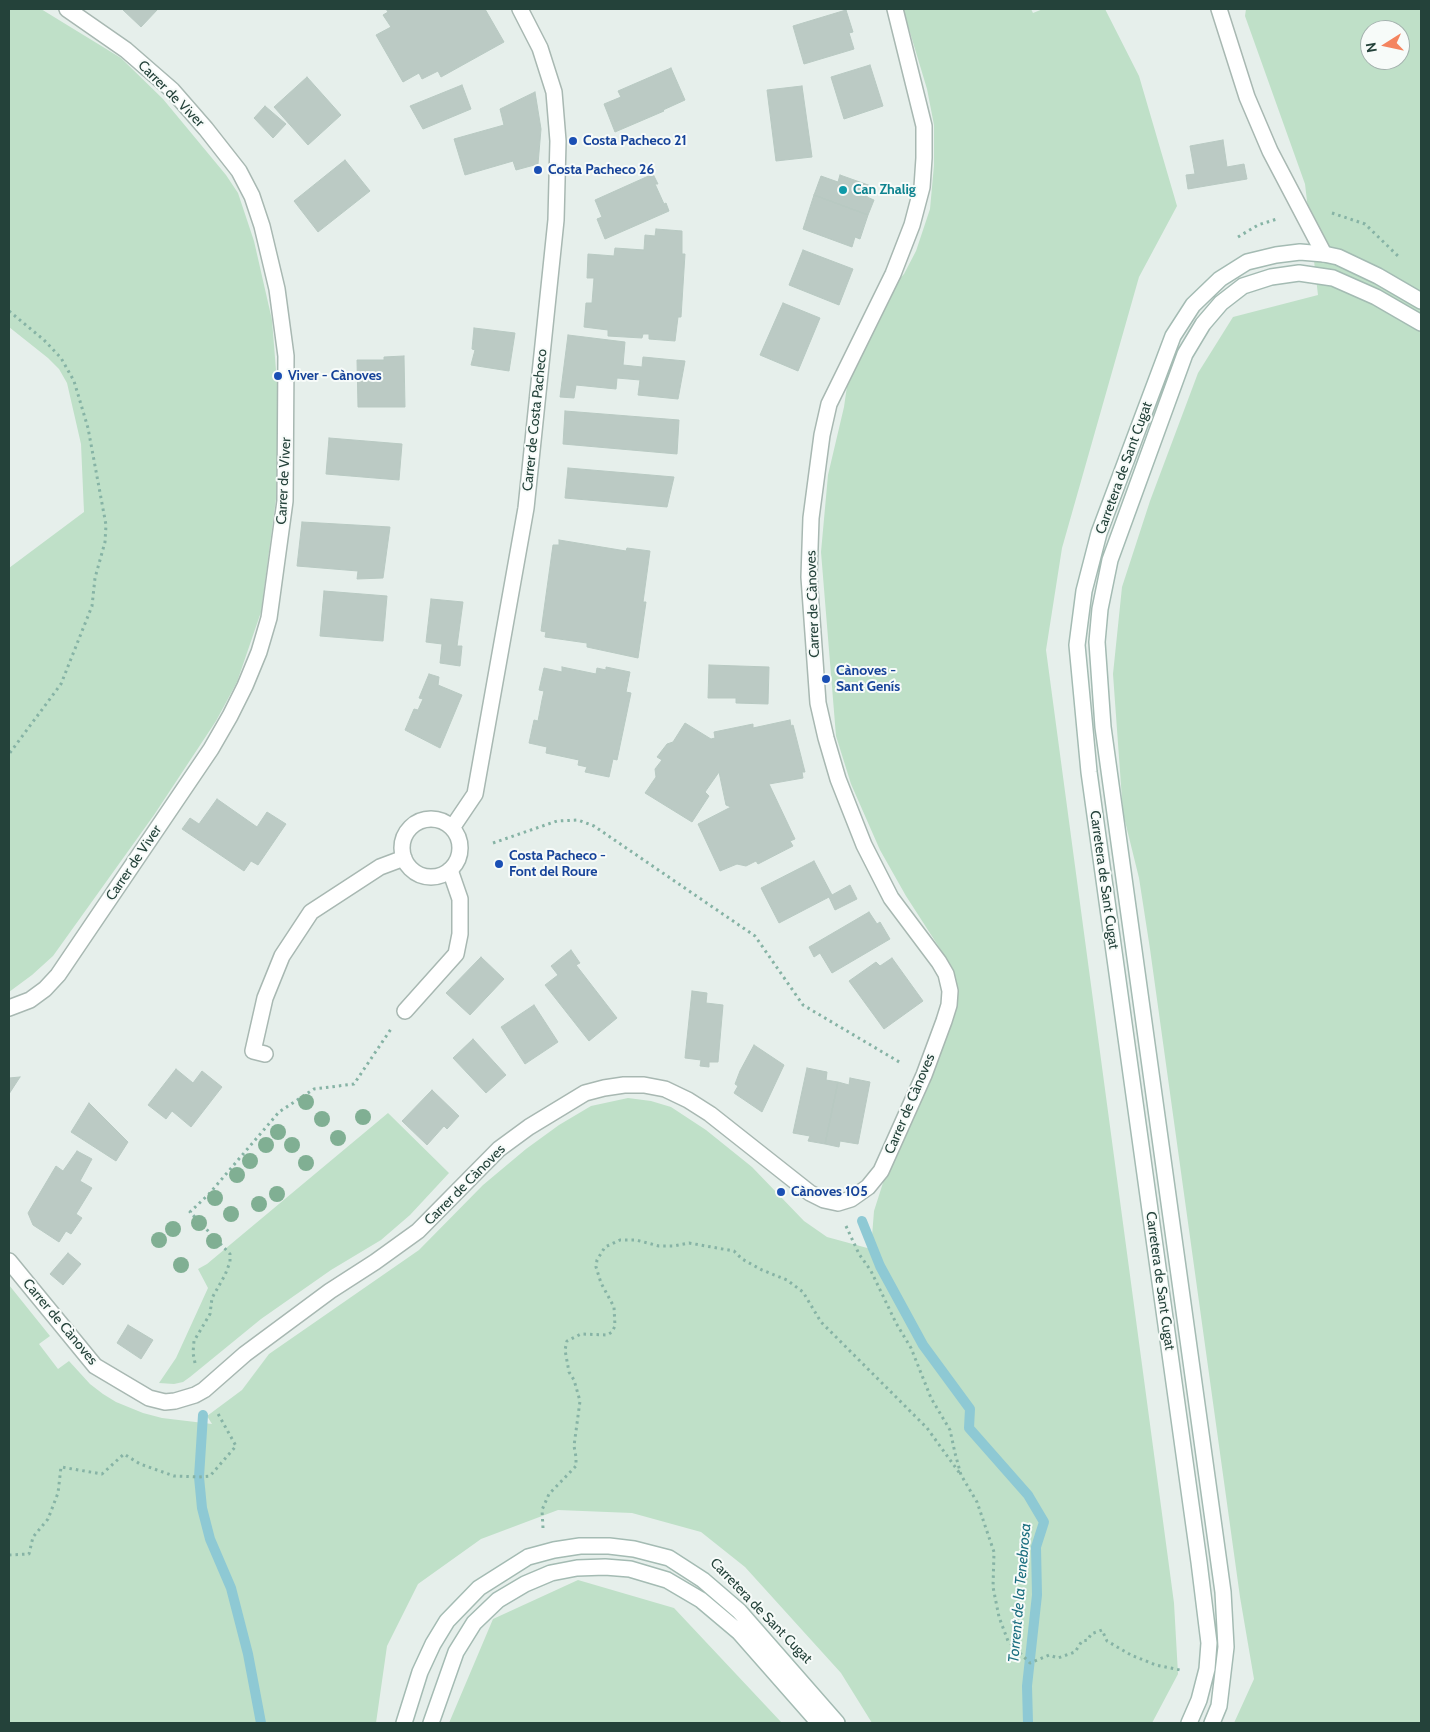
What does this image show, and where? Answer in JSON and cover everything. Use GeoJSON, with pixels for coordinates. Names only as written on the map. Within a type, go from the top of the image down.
{"type":"FeatureCollection","features":[{"type":"Feature","properties":{"kind":"street","name":"Carrer de Viver"},"geometry":{"type":"LineString","coordinates":[[9,1008],[30,1000],[45,989],[58,975],[210,749],[245,686],[259,652],[269,618],[286,492],[286,356],[277,289],[264,234],[252,196],[239,171],[172,90],[126,50],[67,9]]}},
{"type":"Feature","properties":{"kind":"street","name":"Carrer de Costa Pacheco"},"geometry":{"type":"LineString","coordinates":[[452,828],[475,794],[526,508],[556,220],[558,141],[554,92],[540,48],[520,9]]}},
{"type":"Feature","properties":{"kind":"street","name":"Carrer de Cànoves"},"geometry":{"type":"LineString","coordinates":[[9,1261],[95,1366],[148,1398],[175,1402],[204,1390],[253,1348],[330,1291],[418,1231],[486,1162],[529,1127],[586,1094],[604,1088],[644,1085],[665,1089],[688,1100],[710,1114],[810,1193],[824,1200],[838,1203],[851,1199],[868,1187],[881,1171],[927,1066],[949,1005],[950,991],[946,974],[939,962],[891,898],[864,844],[838,779],[818,703],[809,577],[811,518],[822,435],[829,404],[893,274],[912,225],[922,187],[924,126],[895,9]]}},
{"type":"Feature","properties":{"kind":"street"},"geometry":{"type":"LineString","coordinates":[[1219,9],[1247,97],[1270,151],[1324,254]]}},
{"type":"Feature","properties":{"kind":"street","name":"Carretera de Sant Cugat"},"geometry":{"type":"LineString","coordinates":[[1189,1723],[1199,1700],[1207,1669],[1209,1643],[1200,1562],[1089,772],[1077,645],[1084,591],[1099,533],[1173,336],[1193,305],[1220,279],[1247,262],[1276,255],[1300,252],[1324,254],[1338,257],[1378,276],[1421,301]]}},
{"type":"Feature","properties":{"kind":"street","name":"Carretera de Sant Cugat"},"geometry":{"type":"LineString","coordinates":[[1212,1723],[1219,1706],[1226,1647],[1223,1592],[1103,727],[1097,642],[1100,609],[1110,560],[1185,354],[1203,324],[1221,303],[1243,286],[1271,277],[1299,273],[1333,278],[1376,297],[1421,323]]}},
{"type":"Feature","properties":{"kind":"street"},"geometry":{"type":"LineString","coordinates":[[434,819],[444,822],[452,828],[457,834],[460,843],[460,854],[450,870],[443,875],[433,877],[424,876],[409,866],[404,858],[402,849],[403,839],[415,823],[434,819]]}},
{"type":"Feature","properties":{"kind":"street"},"geometry":{"type":"LineString","coordinates":[[265,1054],[253,1051],[265,998],[282,956],[311,912],[380,867],[404,858]]}},
{"type":"Feature","properties":{"kind":"street"},"geometry":{"type":"LineString","coordinates":[[400,1017],[456,954],[460,934],[460,899],[450,870]]}},
{"type":"Feature","properties":{"kind":"street","name":"Carretera de Sant Cugat"},"geometry":{"type":"LineString","coordinates":[[404,1723],[420,1672],[433,1644],[447,1621],[479,1588],[528,1557],[580,1546],[609,1546],[634,1549],[669,1558],[703,1580],[739,1611],[837,1723]]}},
{"type":"Feature","properties":{"kind":"street"},"geometry":{"type":"LineString","coordinates":[[431,1723],[456,1652],[474,1623],[498,1600],[525,1584],[551,1573],[577,1568],[605,1567],[630,1569],[667,1580],[701,1600],[739,1632],[818,1723]]}},
{"type":"Feature","properties":{"kind":"path"},"geometry":{"type":"LineString","coordinates":[[9,311],[44,340],[61,358],[74,381],[88,428],[106,525],[105,542],[95,578],[92,606],[61,684],[9,754]]}},
{"type":"Feature","properties":{"kind":"path"},"geometry":{"type":"LineString","coordinates":[[492,843],[557,822],[578,820],[594,826],[754,936],[804,1005],[902,1063]]}},
{"type":"Feature","properties":{"kind":"path"},"geometry":{"type":"LineString","coordinates":[[198,1368],[195,1364],[193,1353],[194,1341],[210,1314],[212,1298],[225,1275],[230,1262],[230,1254],[190,1212],[209,1194],[279,1112],[314,1089],[354,1084],[400,1017]]}},
{"type":"Feature","properties":{"kind":"path"},"geometry":{"type":"LineString","coordinates":[[838,1203],[859,1254],[871,1271],[896,1323],[911,1348],[931,1398],[950,1430],[954,1453],[961,1474]]}},
{"type":"Feature","properties":{"kind":"path"},"geometry":{"type":"LineString","coordinates":[[543,1528],[542,1510],[549,1494],[576,1466],[574,1446],[580,1401],[574,1380],[569,1372],[565,1350],[567,1341],[581,1334],[607,1336],[615,1326],[614,1307],[601,1283],[596,1267],[597,1260],[605,1247],[620,1240],[636,1240],[659,1246],[689,1243],[734,1251],[742,1259],[762,1270],[787,1280],[803,1292],[821,1322],[927,1428],[961,1474],[977,1502],[994,1552],[993,1587],[999,1617],[1008,1641],[1024,1659],[1030,1663],[1049,1656],[1058,1658],[1075,1652],[1082,1641],[1088,1640],[1091,1634],[1102,1630],[1107,1641],[1131,1656],[1156,1665],[1183,1670]]}},
{"type":"Feature","properties":{"kind":"path"},"geometry":{"type":"LineString","coordinates":[[9,1555],[29,1554],[34,1536],[48,1519],[58,1493],[61,1467],[102,1474],[124,1454],[140,1464],[174,1476],[199,1478],[210,1476],[236,1446],[216,1410]]}},
{"type":"Feature","properties":{"kind":"path"},"geometry":{"type":"LineString","coordinates":[[535,1532],[551,1527]]}},
{"type":"Feature","properties":{"kind":"green space"},"geometry":{"type":"Polygon","coordinates":[[[9,9],[41,9],[121,58],[163,99],[226,175],[238,193],[254,241],[272,320],[279,408],[276,499],[261,612],[237,682],[216,721],[154,815],[53,956],[9,992],[9,568],[84,512],[81,444],[67,383],[59,369],[48,358],[9,327],[9,9]]]}},
{"type":"Feature","properties":{"kind":"green space"},"geometry":{"type":"Polygon","coordinates":[[[903,9],[1031,9],[1033,13],[1043,9],[1105,9],[1139,76],[1177,206],[1139,277],[1062,548],[1046,650],[1174,1603],[1178,1674],[1152,1723],[872,1723],[841,1673],[745,1567],[701,1532],[632,1513],[558,1510],[481,1539],[418,1584],[387,1646],[376,1723],[9,1723],[9,1285],[50,1336],[39,1344],[58,1369],[69,1361],[90,1384],[103,1394],[116,1402],[143,1413],[162,1418],[212,1424],[207,1416],[242,1390],[269,1354],[419,1250],[483,1185],[526,1149],[559,1125],[591,1106],[628,1098],[651,1101],[671,1107],[706,1130],[752,1167],[804,1221],[827,1237],[871,1249],[874,1211],[888,1167],[918,1092],[953,1019],[957,996],[956,981],[946,958],[906,896],[880,850],[851,784],[836,736],[821,552],[828,475],[844,407],[850,365],[888,291],[904,274],[916,251],[930,209],[934,165],[934,125],[927,89],[903,9]]]}},
{"type":"Feature","properties":{"kind":"green space"},"geometry":{"type":"Polygon","coordinates":[[[1246,9],[1421,9],[1421,1723],[1234,1723],[1254,1679],[1240,1597],[1150,949],[1139,878],[1123,813],[1113,674],[1122,587],[1150,501],[1198,373],[1233,317],[1318,295],[1305,184],[1245,16],[1246,9]]]}},
{"type":"Feature","properties":{"kind":"green space"},"geometry":{"type":"Polygon","coordinates":[[[388,1113],[449,1173],[410,1215],[381,1240],[331,1270],[261,1319],[183,1382],[174,1384],[159,1383],[176,1358],[208,1288],[198,1269],[207,1264],[388,1113]]]}},
{"type":"Feature","properties":{"kind":"green space"},"geometry":{"type":"Polygon","coordinates":[[[578,1580],[674,1608],[782,1723],[449,1723],[493,1619],[578,1580]]]}},
{"type":"Feature","properties":{"kind":"building"},"geometry":{"type":"Polygon","coordinates":[[[122,9],[158,9],[141,27],[122,9]]]}},
{"type":"Feature","properties":{"kind":"building"},"geometry":{"type":"Polygon","coordinates":[[[386,9],[485,9],[504,42],[441,77],[438,71],[422,79],[419,73],[403,82],[376,35],[391,27],[383,15],[388,12],[386,9]]]}},
{"type":"Feature","properties":{"kind":"building"},"geometry":{"type":"Polygon","coordinates":[[[846,10],[853,32],[849,33],[854,49],[804,64],[793,26],[846,10]]]}},
{"type":"Feature","properties":{"kind":"building"},"geometry":{"type":"Polygon","coordinates":[[[870,65],[883,106],[844,119],[831,77],[870,65]]]}},
{"type":"Feature","properties":{"kind":"building"},"geometry":{"type":"Polygon","coordinates":[[[671,68],[685,100],[615,132],[604,104],[621,97],[618,91],[671,68]]]}},
{"type":"Feature","properties":{"kind":"building"},"geometry":{"type":"Polygon","coordinates":[[[307,77],[341,115],[308,145],[274,107],[307,77]]]}},
{"type":"Feature","properties":{"kind":"building"},"geometry":{"type":"Polygon","coordinates":[[[462,85],[471,109],[423,129],[410,106],[462,85]]]}},
{"type":"Feature","properties":{"kind":"building"},"geometry":{"type":"Polygon","coordinates":[[[802,86],[812,157],[776,161],[767,90],[802,86]]]}},
{"type":"Feature","properties":{"kind":"building"},"geometry":{"type":"Polygon","coordinates":[[[535,92],[541,129],[538,164],[516,170],[513,161],[465,175],[454,139],[504,125],[500,109],[535,92]]]}},
{"type":"Feature","properties":{"kind":"building"},"geometry":{"type":"Polygon","coordinates":[[[265,106],[286,124],[273,138],[254,118],[265,106]]]}},
{"type":"Feature","properties":{"kind":"building"},"geometry":{"type":"Polygon","coordinates":[[[1223,140],[1227,167],[1244,164],[1247,179],[1188,189],[1186,175],[1195,174],[1190,146],[1223,140]]]}},
{"type":"Feature","properties":{"kind":"building"},"geometry":{"type":"Polygon","coordinates":[[[345,160],[370,191],[318,232],[294,201],[345,160]]]}},
{"type":"Feature","properties":{"kind":"building"},"geometry":{"type":"Polygon","coordinates":[[[653,174],[658,184],[655,184],[669,211],[605,239],[597,219],[602,217],[595,200],[653,174]]]}},
{"type":"Feature","properties":{"kind":"building","name":"Can Zhalig"},"geometry":{"type":"Polygon","coordinates":[[[840,175],[871,186],[867,197],[874,200],[868,215],[814,195],[821,176],[838,182],[840,175]]]}},
{"type":"Feature","properties":{"kind":"building"},"geometry":{"type":"Polygon","coordinates":[[[814,195],[868,215],[860,239],[855,237],[852,247],[803,229],[814,195]]]}},
{"type":"Feature","properties":{"kind":"building"},"geometry":{"type":"Polygon","coordinates":[[[656,229],[682,231],[682,254],[685,254],[681,317],[678,317],[675,341],[649,339],[649,334],[643,334],[642,338],[608,336],[608,330],[584,327],[586,303],[592,303],[594,278],[587,278],[588,254],[614,256],[615,248],[644,250],[645,235],[655,236],[656,229]]]}},
{"type":"Feature","properties":{"kind":"building"},"geometry":{"type":"Polygon","coordinates":[[[803,250],[853,269],[839,305],[789,285],[803,250]]]}},
{"type":"Feature","properties":{"kind":"building"},"geometry":{"type":"Polygon","coordinates":[[[783,303],[820,318],[798,371],[760,355],[783,303]]]}},
{"type":"Feature","properties":{"kind":"building"},"geometry":{"type":"Polygon","coordinates":[[[474,328],[515,333],[509,371],[471,365],[475,350],[472,349],[474,328]]]}},
{"type":"Feature","properties":{"kind":"building"},"geometry":{"type":"Polygon","coordinates":[[[568,335],[625,342],[623,365],[642,367],[643,357],[685,361],[678,399],[638,395],[640,380],[617,378],[616,389],[576,385],[574,398],[560,397],[568,335]]]}},
{"type":"Feature","properties":{"kind":"building"},"geometry":{"type":"Polygon","coordinates":[[[404,356],[405,407],[358,407],[357,360],[384,360],[384,357],[404,356]]]}},
{"type":"Feature","properties":{"kind":"building"},"geometry":{"type":"Polygon","coordinates":[[[565,411],[679,420],[677,454],[563,444],[565,411]]]}},
{"type":"Feature","properties":{"kind":"building"},"geometry":{"type":"Polygon","coordinates":[[[329,438],[402,444],[399,480],[326,474],[329,438]]]}},
{"type":"Feature","properties":{"kind":"building"},"geometry":{"type":"Polygon","coordinates":[[[568,468],[674,477],[667,507],[565,498],[568,468]]]}},
{"type":"Feature","properties":{"kind":"building"},"geometry":{"type":"Polygon","coordinates":[[[302,522],[390,527],[383,578],[357,579],[358,571],[297,566],[302,522]]]}},
{"type":"Feature","properties":{"kind":"building"},"geometry":{"type":"Polygon","coordinates":[[[559,540],[626,551],[627,548],[650,551],[643,602],[646,602],[638,658],[587,647],[587,643],[545,637],[546,632],[541,631],[553,545],[559,545],[559,540]]]}},
{"type":"Feature","properties":{"kind":"building"},"geometry":{"type":"Polygon","coordinates":[[[324,591],[387,596],[383,641],[320,636],[324,591]]]}},
{"type":"Feature","properties":{"kind":"building"},"geometry":{"type":"Polygon","coordinates":[[[431,599],[463,602],[457,646],[462,646],[460,666],[440,663],[442,644],[426,642],[431,599]]]}},
{"type":"Feature","properties":{"kind":"building"},"geometry":{"type":"Polygon","coordinates":[[[709,665],[769,667],[768,704],[736,703],[736,698],[708,698],[709,665]]]}},
{"type":"Feature","properties":{"kind":"building"},"geometry":{"type":"Polygon","coordinates":[[[562,667],[596,674],[597,668],[606,670],[606,667],[630,672],[626,692],[631,693],[617,760],[613,759],[609,777],[585,772],[587,767],[578,765],[579,760],[546,753],[547,747],[529,743],[534,720],[538,721],[544,691],[539,690],[544,668],[562,672],[562,667]]]}},
{"type":"Feature","properties":{"kind":"building"},"geometry":{"type":"Polygon","coordinates":[[[429,674],[439,677],[438,685],[462,695],[440,748],[405,730],[414,709],[418,710],[423,699],[419,698],[429,674]]]}},
{"type":"Feature","properties":{"kind":"building"},"geometry":{"type":"Polygon","coordinates":[[[790,720],[805,772],[802,772],[803,778],[769,784],[795,839],[790,841],[793,846],[758,864],[756,861],[746,866],[737,864],[720,871],[698,824],[731,807],[726,805],[719,772],[705,792],[709,796],[692,822],[645,793],[656,777],[655,769],[662,760],[657,757],[667,744],[673,742],[685,723],[711,739],[715,738],[714,732],[753,724],[753,728],[790,720]]]}},
{"type":"Feature","properties":{"kind":"building"},"geometry":{"type":"Polygon","coordinates":[[[217,799],[257,827],[267,812],[286,824],[258,865],[251,861],[244,871],[182,829],[190,818],[199,824],[217,799]]]}},
{"type":"Feature","properties":{"kind":"building"},"geometry":{"type":"Polygon","coordinates":[[[814,861],[832,895],[850,885],[857,899],[835,910],[829,897],[779,923],[761,888],[814,861]]]}},
{"type":"Feature","properties":{"kind":"building"},"geometry":{"type":"Polygon","coordinates":[[[869,912],[877,924],[880,922],[890,939],[832,973],[820,953],[814,957],[809,947],[869,912]]]}},
{"type":"Feature","properties":{"kind":"building"},"geometry":{"type":"Polygon","coordinates":[[[571,950],[580,963],[576,965],[617,1018],[589,1041],[545,985],[558,975],[551,966],[571,950]]]}},
{"type":"Feature","properties":{"kind":"building"},"geometry":{"type":"Polygon","coordinates":[[[481,957],[504,979],[470,1015],[446,993],[481,957]]]}},
{"type":"Feature","properties":{"kind":"building"},"geometry":{"type":"Polygon","coordinates":[[[892,958],[923,1001],[884,1029],[849,981],[876,962],[880,966],[892,958]]]}},
{"type":"Feature","properties":{"kind":"building"},"geometry":{"type":"Polygon","coordinates":[[[692,991],[707,993],[706,1003],[723,1005],[718,1062],[709,1062],[709,1067],[700,1066],[701,1060],[685,1058],[692,991]]]}},
{"type":"Feature","properties":{"kind":"building"},"geometry":{"type":"Polygon","coordinates":[[[534,1005],[558,1042],[525,1064],[501,1027],[534,1005]]]}},
{"type":"Feature","properties":{"kind":"building"},"geometry":{"type":"Polygon","coordinates":[[[473,1039],[506,1075],[486,1093],[453,1058],[473,1039]]]}},
{"type":"Feature","properties":{"kind":"building"},"geometry":{"type":"Polygon","coordinates":[[[754,1045],[784,1065],[762,1112],[734,1093],[738,1086],[735,1084],[740,1071],[754,1045]]]}},
{"type":"Feature","properties":{"kind":"building"},"geometry":{"type":"Polygon","coordinates":[[[807,1068],[827,1072],[826,1080],[838,1082],[825,1144],[808,1141],[810,1136],[793,1133],[807,1068]]]}},
{"type":"Feature","properties":{"kind":"building"},"geometry":{"type":"Polygon","coordinates":[[[176,1069],[193,1083],[202,1071],[222,1087],[191,1127],[172,1111],[166,1119],[148,1105],[176,1069]]]}},
{"type":"Feature","properties":{"kind":"building"},"geometry":{"type":"Polygon","coordinates":[[[20,1077],[9,1094],[9,1078],[20,1077]]]}},
{"type":"Feature","properties":{"kind":"building"},"geometry":{"type":"Polygon","coordinates":[[[850,1078],[870,1082],[858,1144],[840,1141],[839,1147],[825,1144],[838,1082],[849,1085],[850,1078]]]}},
{"type":"Feature","properties":{"kind":"building"},"geometry":{"type":"Polygon","coordinates":[[[432,1090],[459,1116],[447,1129],[444,1126],[427,1145],[402,1121],[432,1090]]]}},
{"type":"Feature","properties":{"kind":"building"},"geometry":{"type":"Polygon","coordinates":[[[89,1103],[128,1142],[116,1161],[71,1132],[89,1103]]]}},
{"type":"Feature","properties":{"kind":"building"},"geometry":{"type":"Polygon","coordinates":[[[77,1151],[92,1159],[80,1181],[92,1188],[76,1214],[82,1218],[71,1234],[66,1231],[59,1242],[33,1225],[28,1213],[56,1166],[63,1171],[77,1151]]]}},
{"type":"Feature","properties":{"kind":"building"},"geometry":{"type":"Polygon","coordinates":[[[68,1253],[81,1264],[63,1285],[50,1274],[68,1253]]]}},
{"type":"Feature","properties":{"kind":"building"},"geometry":{"type":"Polygon","coordinates":[[[128,1325],[153,1340],[141,1359],[117,1343],[128,1325]]]}},
{"type":"Feature","properties":{"kind":"waterway","name":"Torrent de la Tenebrosa"},"geometry":{"type":"LineString","coordinates":[[862,1221],[880,1266],[923,1345],[970,1409],[969,1428],[1028,1495],[1044,1522],[1036,1547],[1037,1595],[1027,1686],[1028,1723]]}},
{"type":"Feature","properties":{"kind":"waterway"},"geometry":{"type":"LineString","coordinates":[[203,1415],[199,1477],[202,1508],[210,1539],[231,1588],[248,1654],[261,1723]]}},
{"type":"Feature","properties":{"kind":"place","name":"Costa Pacheco 21"},"geometry":{"type":"Point","coordinates":[573,141]}},
{"type":"Feature","properties":{"kind":"place","name":"Costa Pacheco 26"},"geometry":{"type":"Point","coordinates":[538,170]}},
{"type":"Feature","properties":{"kind":"place","name":"Can Zhalig"},"geometry":{"type":"Point","coordinates":[843,190]}},
{"type":"Feature","properties":{"kind":"place","name":"Viver - Cànoves"},"geometry":{"type":"Point","coordinates":[278,376]}},
{"type":"Feature","properties":{"kind":"place","name":"Cànoves - Sant Genís"},"geometry":{"type":"Point","coordinates":[826,679]}},
{"type":"Feature","properties":{"kind":"place","name":"Costa Pacheco - Font del Roure"},"geometry":{"type":"Point","coordinates":[499,864]}},
{"type":"Feature","properties":{"kind":"place","name":"Cànoves 105"},"geometry":{"type":"Point","coordinates":[781,1192]}}]}
